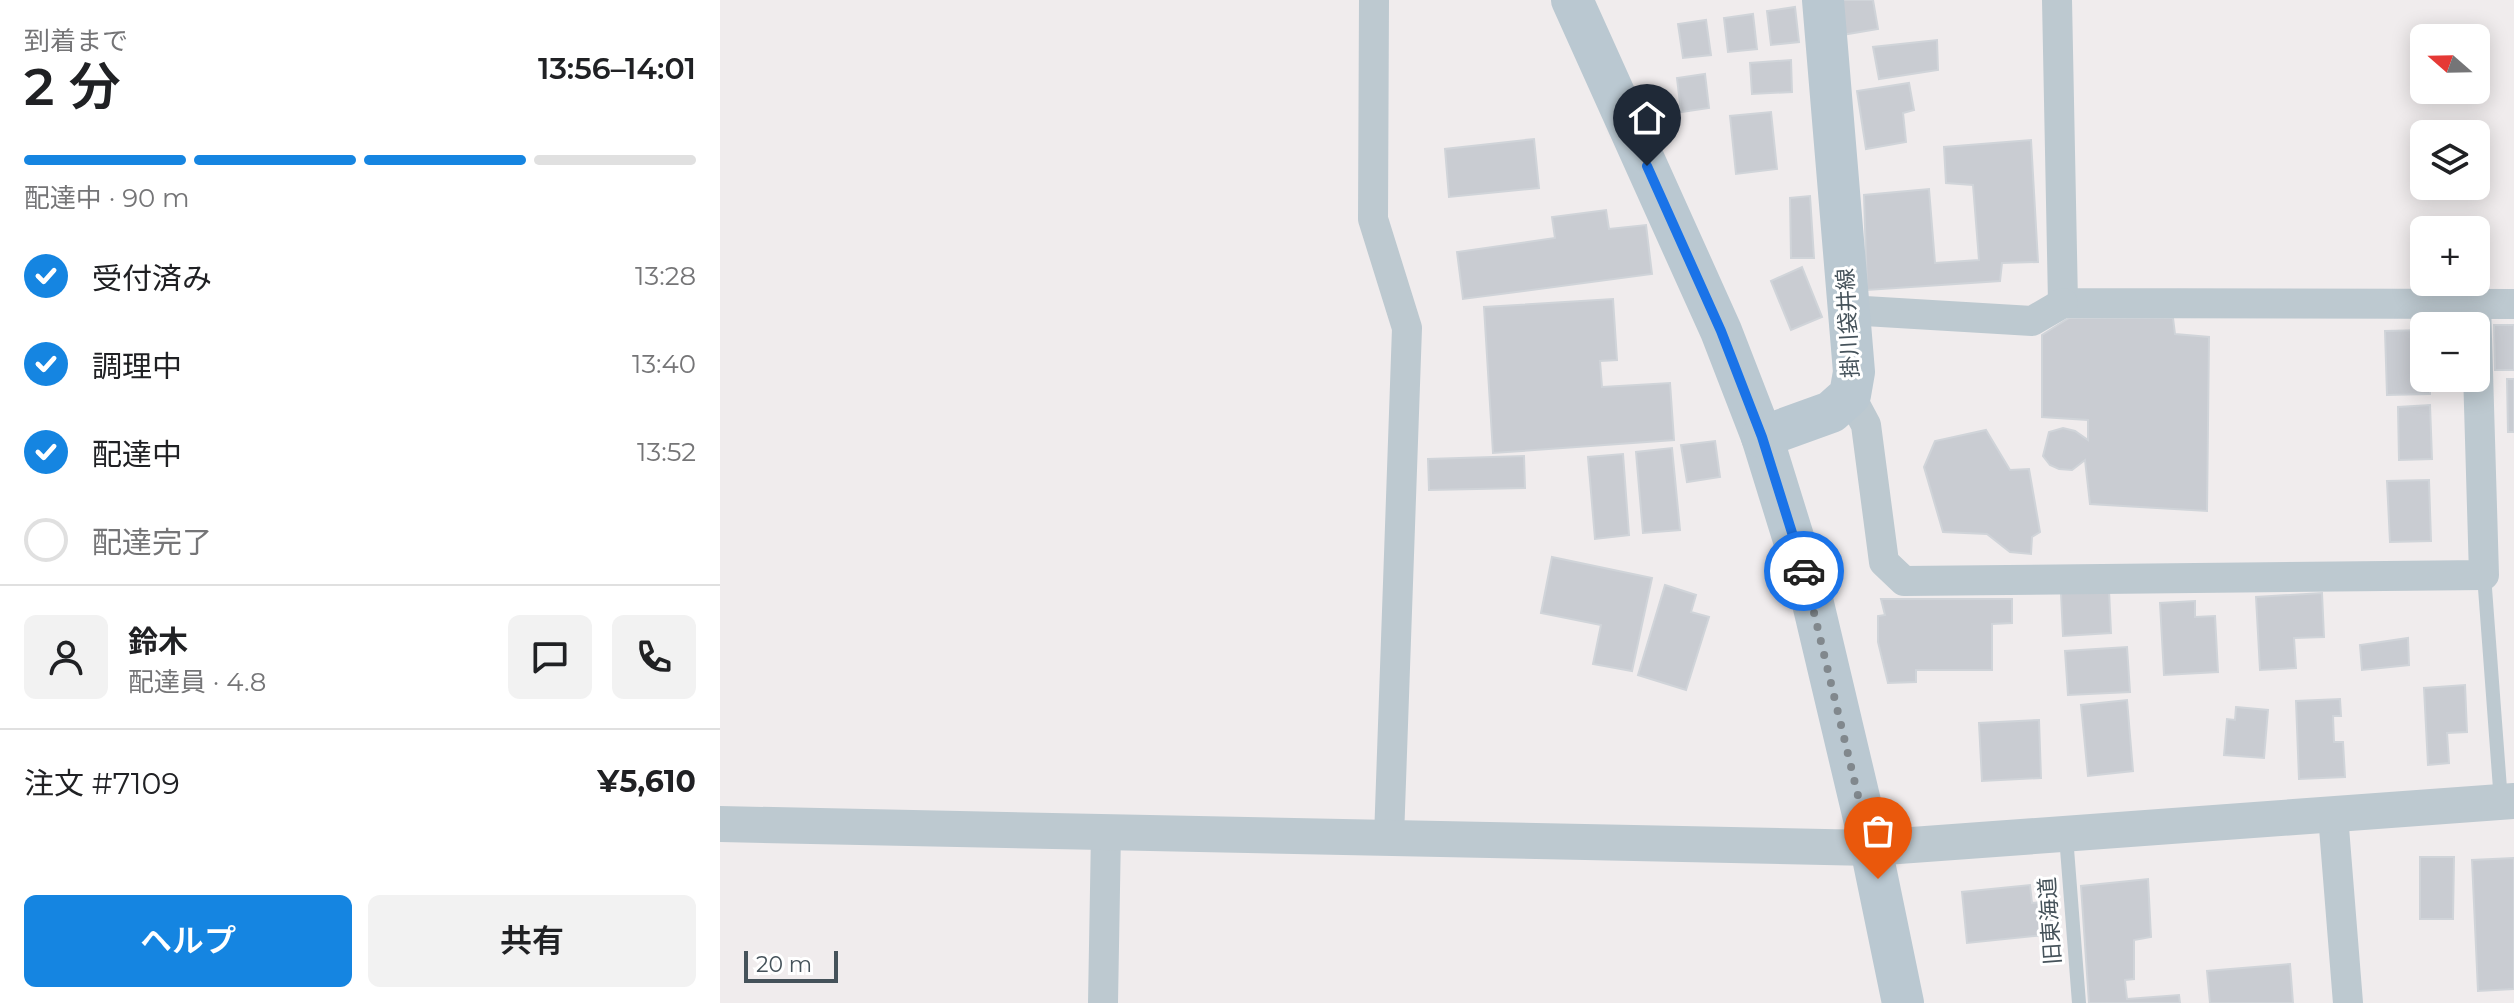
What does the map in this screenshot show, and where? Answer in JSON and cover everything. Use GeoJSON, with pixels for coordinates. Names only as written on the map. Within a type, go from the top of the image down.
{"type":"FeatureCollection","features":[{"type":"Feature","properties":{"kind":"main road"},"geometry":{"type":"LineString","coordinates":[[1572,0],[1721,331],[1762,437],[1811,595],[1871,848],[1903,1003]]}},
{"type":"Feature","properties":{"kind":"main road","name":"掛川袋井線"},"geometry":{"type":"LineString","coordinates":[[1762,437],[1831,412],[1850,395],[1854,372],[1823,0]]}},
{"type":"Feature","properties":{"kind":"street"},"geometry":{"type":"LineString","coordinates":[[1374,0],[1373,219],[1407,328],[1389,838]]}},
{"type":"Feature","properties":{"kind":"street"},"geometry":{"type":"LineString","coordinates":[[2057,0],[2063,303]]}},
{"type":"Feature","properties":{"kind":"street"},"geometry":{"type":"LineString","coordinates":[[1848,310],[2032,321],[2063,303],[2514,304]]}},
{"type":"Feature","properties":{"kind":"street"},"geometry":{"type":"LineString","coordinates":[[1850,395],[1866,425],[1884,562],[1904,581],[2484,575],[2476,304]]}},
{"type":"Feature","properties":{"kind":"street"},"geometry":{"type":"LineString","coordinates":[[720,824],[1871,848],[2508,802]]}},
{"type":"Feature","properties":{"kind":"street"},"geometry":{"type":"LineString","coordinates":[[2333,815],[2348,1003]]}},
{"type":"Feature","properties":{"kind":"street"},"geometry":{"type":"LineString","coordinates":[[1103,1003],[1106,832]]}},
{"type":"Feature","properties":{"kind":"lane"},"geometry":{"type":"LineString","coordinates":[[2484,575],[2508,802]]}},
{"type":"Feature","properties":{"kind":"lane","name":"旧東海道"},"geometry":{"type":"LineString","coordinates":[[2066,835],[2079,1003]]}},
{"type":"Feature","properties":{"kind":"building"},"geometry":{"type":"Polygon","coordinates":[[[1837,0],[1873,0],[1878,29],[1842,35],[1837,0]]]}},
{"type":"Feature","properties":{"kind":"building"},"geometry":{"type":"Polygon","coordinates":[[[1795,7],[1799,42],[1771,45],[1767,11],[1795,7]]]}},
{"type":"Feature","properties":{"kind":"building"},"geometry":{"type":"Polygon","coordinates":[[[1753,14],[1757,49],[1728,52],[1724,18],[1753,14]]]}},
{"type":"Feature","properties":{"kind":"building"},"geometry":{"type":"Polygon","coordinates":[[[1706,20],[1711,55],[1683,58],[1678,24],[1706,20]]]}},
{"type":"Feature","properties":{"kind":"building"},"geometry":{"type":"Polygon","coordinates":[[[1937,40],[1938,70],[1879,79],[1873,47],[1937,40]]]}},
{"type":"Feature","properties":{"kind":"building"},"geometry":{"type":"Polygon","coordinates":[[[1791,60],[1792,92],[1752,94],[1750,63],[1791,60]]]}},
{"type":"Feature","properties":{"kind":"building"},"geometry":{"type":"Polygon","coordinates":[[[1705,74],[1709,108],[1681,112],[1677,78],[1705,74]]]}},
{"type":"Feature","properties":{"kind":"building"},"geometry":{"type":"Polygon","coordinates":[[[1909,83],[1914,110],[1903,113],[1906,142],[1866,149],[1857,91],[1909,83]]]}},
{"type":"Feature","properties":{"kind":"building"},"geometry":{"type":"Polygon","coordinates":[[[1771,112],[1777,169],[1736,174],[1730,116],[1771,112]]]}},
{"type":"Feature","properties":{"kind":"building"},"geometry":{"type":"Polygon","coordinates":[[[1534,139],[1539,188],[1449,197],[1445,149],[1534,139]]]}},
{"type":"Feature","properties":{"kind":"building"},"geometry":{"type":"Polygon","coordinates":[[[2031,140],[2038,262],[2002,263],[2000,281],[1867,290],[1864,195],[1929,189],[1935,263],[1979,260],[1973,185],[1946,183],[1944,147],[2031,140]]]}},
{"type":"Feature","properties":{"kind":"building"},"geometry":{"type":"Polygon","coordinates":[[[1810,196],[1814,258],[1791,258],[1790,198],[1810,196]]]}},
{"type":"Feature","properties":{"kind":"building"},"geometry":{"type":"Polygon","coordinates":[[[1606,210],[1609,229],[1646,225],[1652,274],[1463,299],[1457,252],[1555,238],[1552,217],[1606,210]]]}},
{"type":"Feature","properties":{"kind":"building"},"geometry":{"type":"Polygon","coordinates":[[[1802,267],[1822,317],[1791,330],[1771,281],[1802,267]]]}},
{"type":"Feature","properties":{"kind":"building"},"geometry":{"type":"Polygon","coordinates":[[[1613,299],[1617,360],[1600,361],[1602,387],[1670,383],[1674,440],[1493,453],[1484,307],[1613,299]]]}},
{"type":"Feature","properties":{"kind":"building"},"geometry":{"type":"Polygon","coordinates":[[[2069,318],[2173,318],[2175,334],[2209,337],[2207,511],[2090,504],[2085,460],[2072,470],[2059,469],[2050,465],[2043,456],[2049,432],[2063,428],[2075,431],[2088,440],[2088,420],[2042,417],[2042,335],[2069,318]]]}},
{"type":"Feature","properties":{"kind":"building"},"geometry":{"type":"Polygon","coordinates":[[[2494,325],[2514,325],[2514,370],[2495,370],[2494,325]]]}},
{"type":"Feature","properties":{"kind":"building"},"geometry":{"type":"Polygon","coordinates":[[[2410,330],[2410,392],[2430,394],[2387,395],[2385,331],[2410,330]]]}},
{"type":"Feature","properties":{"kind":"building"},"geometry":{"type":"Polygon","coordinates":[[[2507,379],[2514,379],[2514,432],[2508,432],[2507,379]]]}},
{"type":"Feature","properties":{"kind":"building"},"geometry":{"type":"Polygon","coordinates":[[[2430,405],[2432,459],[2399,460],[2398,407],[2430,405]]]}},
{"type":"Feature","properties":{"kind":"building"},"geometry":{"type":"Polygon","coordinates":[[[1986,430],[2010,470],[2029,469],[2040,532],[2032,537],[2031,554],[2010,552],[1987,534],[1943,532],[1924,467],[1935,441],[1986,430]]]}},
{"type":"Feature","properties":{"kind":"building"},"geometry":{"type":"Polygon","coordinates":[[[1715,441],[1720,477],[1687,482],[1681,445],[1715,441]]]}},
{"type":"Feature","properties":{"kind":"building"},"geometry":{"type":"Polygon","coordinates":[[[1672,448],[1680,530],[1643,533],[1636,452],[1672,448]]]}},
{"type":"Feature","properties":{"kind":"building"},"geometry":{"type":"Polygon","coordinates":[[[1623,454],[1629,535],[1595,539],[1588,457],[1623,454]]]}},
{"type":"Feature","properties":{"kind":"building"},"geometry":{"type":"Polygon","coordinates":[[[1524,456],[1525,488],[1429,490],[1428,459],[1524,456]]]}},
{"type":"Feature","properties":{"kind":"building"},"geometry":{"type":"Polygon","coordinates":[[[2429,480],[2431,541],[2390,542],[2387,481],[2429,480]]]}},
{"type":"Feature","properties":{"kind":"building"},"geometry":{"type":"Polygon","coordinates":[[[1552,557],[1652,578],[1632,671],[1593,664],[1601,625],[1541,613],[1552,557]]]}},
{"type":"Feature","properties":{"kind":"building"},"geometry":{"type":"Polygon","coordinates":[[[1665,585],[1696,595],[1691,612],[1709,617],[1686,690],[1638,675],[1665,585]]]}},
{"type":"Feature","properties":{"kind":"building"},"geometry":{"type":"Polygon","coordinates":[[[2109,590],[2111,633],[2063,636],[2061,593],[2109,590]]]}},
{"type":"Feature","properties":{"kind":"building"},"geometry":{"type":"Polygon","coordinates":[[[2322,593],[2324,637],[2294,638],[2296,668],[2260,670],[2256,597],[2322,593]]]}},
{"type":"Feature","properties":{"kind":"building"},"geometry":{"type":"Polygon","coordinates":[[[1881,599],[2012,599],[2012,623],[1992,624],[1992,670],[1916,670],[1916,682],[1888,683],[1878,642],[1878,616],[1885,615],[1881,599]]]}},
{"type":"Feature","properties":{"kind":"building"},"geometry":{"type":"Polygon","coordinates":[[[2195,601],[2195,617],[2215,616],[2218,672],[2164,675],[2160,603],[2195,601]]]}},
{"type":"Feature","properties":{"kind":"building"},"geometry":{"type":"Polygon","coordinates":[[[2408,638],[2409,665],[2362,670],[2360,645],[2408,638]]]}},
{"type":"Feature","properties":{"kind":"building"},"geometry":{"type":"Polygon","coordinates":[[[2127,647],[2130,692],[2068,695],[2065,651],[2127,647]]]}},
{"type":"Feature","properties":{"kind":"building"},"geometry":{"type":"Polygon","coordinates":[[[2465,685],[2467,732],[2447,733],[2449,763],[2428,765],[2424,688],[2465,685]]]}},
{"type":"Feature","properties":{"kind":"building"},"geometry":{"type":"Polygon","coordinates":[[[2340,699],[2341,716],[2333,716],[2334,742],[2343,742],[2345,777],[2299,779],[2296,701],[2340,699]]]}},
{"type":"Feature","properties":{"kind":"building"},"geometry":{"type":"Polygon","coordinates":[[[2127,700],[2133,771],[2088,776],[2081,705],[2127,700]]]}},
{"type":"Feature","properties":{"kind":"building"},"geometry":{"type":"Polygon","coordinates":[[[2236,707],[2268,710],[2264,758],[2224,755],[2227,719],[2235,720],[2236,707]]]}},
{"type":"Feature","properties":{"kind":"building"},"geometry":{"type":"Polygon","coordinates":[[[2039,720],[2041,778],[1982,781],[1979,723],[2039,720]]]}},
{"type":"Feature","properties":{"kind":"building"},"geometry":{"type":"Polygon","coordinates":[[[2420,857],[2454,857],[2453,919],[2420,919],[2420,857]]]}},
{"type":"Feature","properties":{"kind":"building"},"geometry":{"type":"Polygon","coordinates":[[[2514,858],[2514,989],[2478,991],[2472,860],[2514,858]]]}},
{"type":"Feature","properties":{"kind":"building"},"geometry":{"type":"Polygon","coordinates":[[[2148,879],[2151,937],[2134,940],[2134,979],[2125,980],[2127,999],[2179,995],[2180,1003],[2089,1003],[2081,886],[2148,879]]]}},
{"type":"Feature","properties":{"kind":"building"},"geometry":{"type":"Polygon","coordinates":[[[2030,885],[2032,903],[2050,901],[2054,934],[1967,943],[1962,892],[2030,885]]]}},
{"type":"Feature","properties":{"kind":"building"},"geometry":{"type":"Polygon","coordinates":[[[2290,964],[2293,1003],[2210,1003],[2207,971],[2290,964]]]}},
{"type":"Feature","properties":{"kind":"way so far"},"geometry":{"type":"LineString","coordinates":[[1804,571],[1878,879]]}},
{"type":"Feature","properties":{"kind":"route"},"geometry":{"type":"LineString","coordinates":[[1647,166],[1721,331],[1762,437],[1804,571]]}}]}
